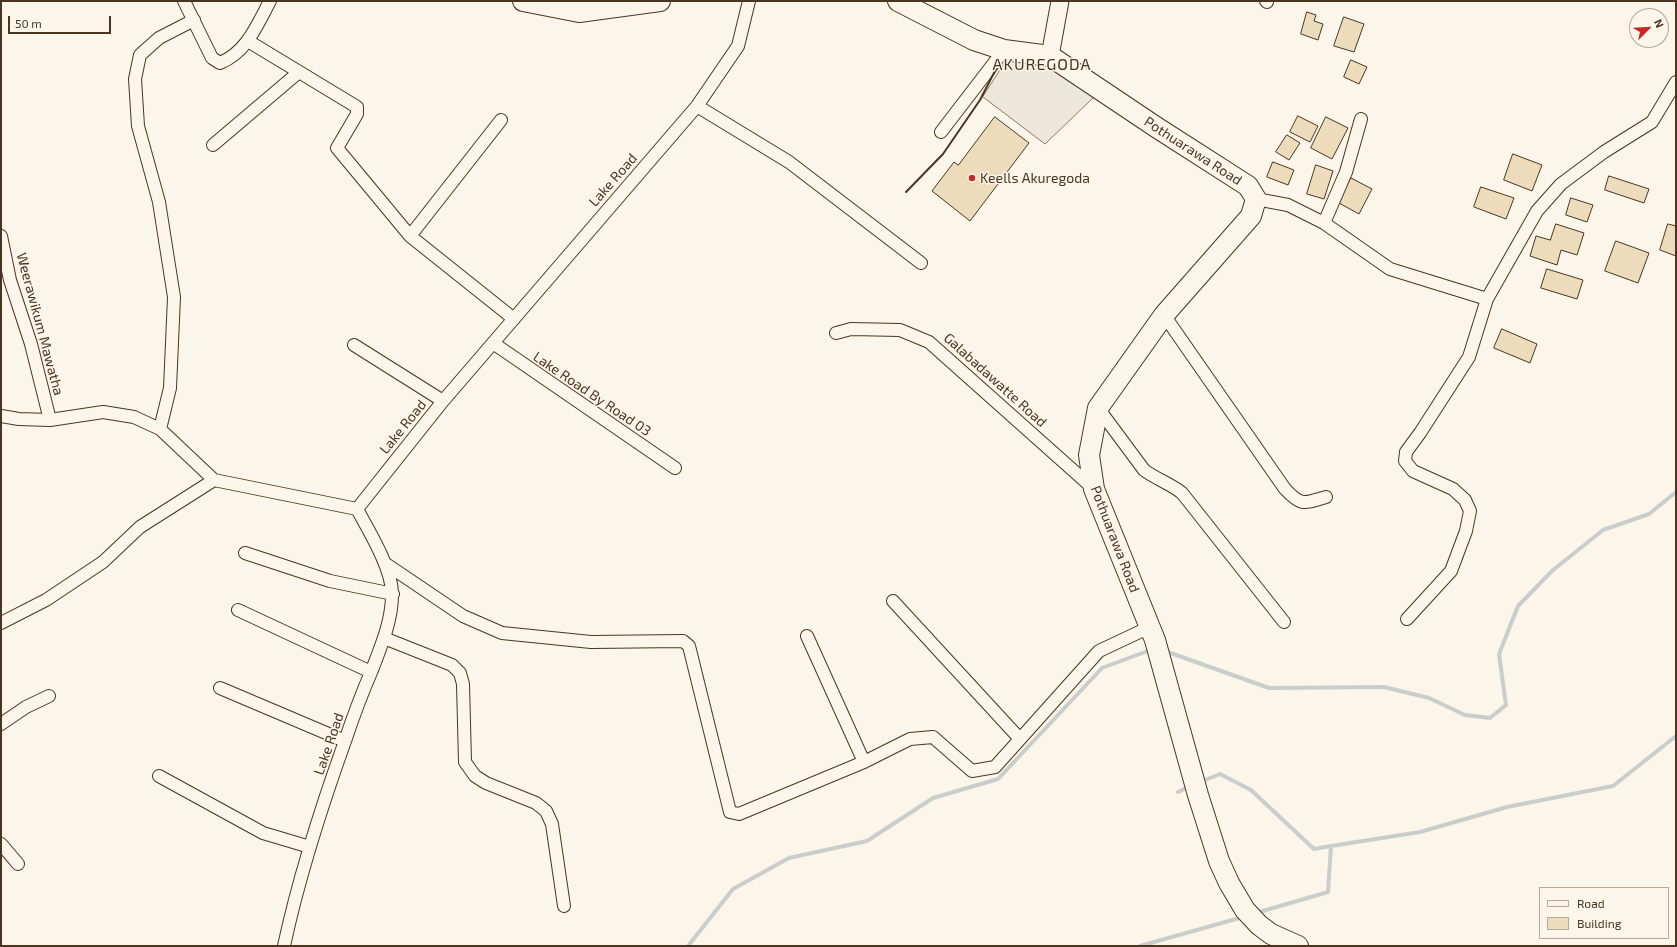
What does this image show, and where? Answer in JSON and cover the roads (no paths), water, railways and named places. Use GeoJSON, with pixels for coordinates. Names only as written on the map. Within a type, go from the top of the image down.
{"type":"FeatureCollection","features":[{"type":"Feature","properties":{"kind":"main road"},"geometry":{"type":"LineString","coordinates":[[523,1],[579,12],[660,1]]}},
{"type":"Feature","properties":{"kind":"main road"},"geometry":{"type":"LineString","coordinates":[[898,1],[974,40],[1004,50],[1050,56]]}},
{"type":"Feature","properties":{"kind":"main road","name":"Pothuarawa Road"},"geometry":{"type":"LineString","coordinates":[[1050,56],[1248,186],[1256,198],[1250,216],[1164,315],[1098,408],[1089,455],[1094,489],[1153,634],[1165,670],[1198,795],[1219,861],[1245,910],[1259,925],[1271,934],[1298,946]]}},
{"type":"Feature","properties":{"kind":"street"},"geometry":{"type":"LineString","coordinates":[[184,1],[212,58],[220,63],[231,59],[248,42],[270,1]]}},
{"type":"Feature","properties":{"kind":"street","name":"Lake Road"},"geometry":{"type":"LineString","coordinates":[[284,946],[292,908],[310,847],[345,741],[384,638],[389,618],[393,594],[386,564],[357,509],[443,401],[697,106],[738,46],[749,1]]}},
{"type":"Feature","properties":{"kind":"street"},"geometry":{"type":"LineString","coordinates":[[1050,56],[1060,1]]}},
{"type":"Feature","properties":{"kind":"street"},"geometry":{"type":"LineString","coordinates":[[160,429],[170,388],[174,298],[159,202],[138,126],[135,79],[140,55],[159,38],[194,20]]}},
{"type":"Feature","properties":{"kind":"street"},"geometry":{"type":"LineString","coordinates":[[248,42],[357,107],[357,114],[337,148],[410,236],[514,319]]}},
{"type":"Feature","properties":{"kind":"street"},"geometry":{"type":"LineString","coordinates":[[941,132],[1004,50]]}},
{"type":"Feature","properties":{"kind":"street"},"geometry":{"type":"LineString","coordinates":[[213,145],[299,72]]}},
{"type":"Feature","properties":{"kind":"street"},"geometry":{"type":"LineString","coordinates":[[1407,619],[1451,570],[1466,531],[1470,512],[1465,500],[1453,489],[1413,471],[1405,461],[1406,452],[1469,357],[1486,299],[1537,211],[1561,184],[1604,152],[1652,122],[1676,82]]}},
{"type":"Feature","properties":{"kind":"street"},"geometry":{"type":"LineString","coordinates":[[697,106],[789,162],[921,263]]}},
{"type":"Feature","properties":{"kind":"street"},"geometry":{"type":"LineString","coordinates":[[1324,223],[1346,172],[1361,119]]}},
{"type":"Feature","properties":{"kind":"street"},"geometry":{"type":"LineString","coordinates":[[410,236],[501,120]]}},
{"type":"Feature","properties":{"kind":"street"},"geometry":{"type":"LineString","coordinates":[[1256,198],[1288,205],[1324,223],[1390,269],[1486,299]]}},
{"type":"Feature","properties":{"kind":"street","name":"Weerawikum Mawatha"},"geometry":{"type":"LineString","coordinates":[[1,236],[10,280],[31,344],[50,420]]}},
{"type":"Feature","properties":{"kind":"street"},"geometry":{"type":"LineString","coordinates":[[1164,315],[1285,489],[1296,501],[1305,503],[1326,497]]}},
{"type":"Feature","properties":{"kind":"street","name":"Galabadawatte Road"},"geometry":{"type":"LineString","coordinates":[[836,333],[851,329],[900,330],[929,342],[1094,489]]}},
{"type":"Feature","properties":{"kind":"street","name":"Lake Road By Road 03"},"geometry":{"type":"LineString","coordinates":[[493,344],[675,468]]}},
{"type":"Feature","properties":{"kind":"street"},"geometry":{"type":"LineString","coordinates":[[354,345],[443,401]]}},
{"type":"Feature","properties":{"kind":"street"},"geometry":{"type":"LineString","coordinates":[[1098,408],[1144,470],[1151,476],[1174,487],[1182,493],[1284,622]]}},
{"type":"Feature","properties":{"kind":"street"},"geometry":{"type":"LineString","coordinates":[[1,416],[19,419],[50,420],[103,412],[134,418],[160,429],[214,480],[357,509]]}},
{"type":"Feature","properties":{"kind":"street"},"geometry":{"type":"LineString","coordinates":[[1,623],[46,600],[103,562],[140,527],[214,480]]}},
{"type":"Feature","properties":{"kind":"street"},"geometry":{"type":"LineString","coordinates":[[245,553],[330,581],[393,594]]}},
{"type":"Feature","properties":{"kind":"street"},"geometry":{"type":"LineString","coordinates":[[386,564],[463,616],[502,633],[591,642],[683,641],[689,646],[730,812],[739,814],[864,762],[910,740],[932,737],[972,772],[996,767],[1099,651],[1153,634]]}},
{"type":"Feature","properties":{"kind":"street"},"geometry":{"type":"LineString","coordinates":[[893,600],[1020,739]]}},
{"type":"Feature","properties":{"kind":"street"},"geometry":{"type":"LineString","coordinates":[[238,610],[371,672]]}},
{"type":"Feature","properties":{"kind":"street"},"geometry":{"type":"LineString","coordinates":[[807,636],[864,762]]}},
{"type":"Feature","properties":{"kind":"street"},"geometry":{"type":"LineString","coordinates":[[384,638],[452,665],[460,673],[463,684],[465,762],[475,776],[486,783],[536,803],[546,811],[552,824],[564,906]]}},
{"type":"Feature","properties":{"kind":"street"},"geometry":{"type":"LineString","coordinates":[[220,688],[345,741]]}},
{"type":"Feature","properties":{"kind":"street"},"geometry":{"type":"LineString","coordinates":[[1,724],[26,706],[49,696]]}},
{"type":"Feature","properties":{"kind":"street"},"geometry":{"type":"LineString","coordinates":[[159,776],[263,833],[310,847]]}},
{"type":"Feature","properties":{"kind":"street"},"geometry":{"type":"LineString","coordinates":[[1,844],[18,864]]}},
{"type":"Feature","properties":{"kind":"waterway"},"geometry":{"type":"LineString","coordinates":[[1165,651],[1269,688],[1384,687],[1429,698],[1465,715],[1490,718],[1506,705],[1499,654],[1518,606],[1553,570],[1603,530],[1649,514],[1676,492]]}},
{"type":"Feature","properties":{"kind":"waterway"},"geometry":{"type":"LineString","coordinates":[[688,946],[733,889],[789,858],[867,841],[933,798],[998,779],[1102,668],[1153,649]]}},
{"type":"Feature","properties":{"kind":"waterway"},"geometry":{"type":"LineString","coordinates":[[1256,913],[1328,892],[1331,846],[1420,832],[1507,807],[1613,786],[1676,736]]}},
{"type":"Feature","properties":{"kind":"waterway"},"geometry":{"type":"LineString","coordinates":[[1200,782],[1220,774],[1251,790],[1314,849],[1331,846]]}},
{"type":"Feature","properties":{"kind":"waterway"},"geometry":{"type":"LineString","coordinates":[[1178,792],[1190,786]]}},
{"type":"Feature","properties":{"kind":"waterway"},"geometry":{"type":"LineString","coordinates":[[1140,946],[1243,917]]}},
{"type":"Feature","properties":{"kind":"place","name":"Keells Akuregoda"},"geometry":{"type":"Point","coordinates":[972,178]}},
{"type":"Feature","properties":{"kind":"district","name":"AKUREGODA"},"geometry":{"type":"Point","coordinates":[1042,65]}}]}
